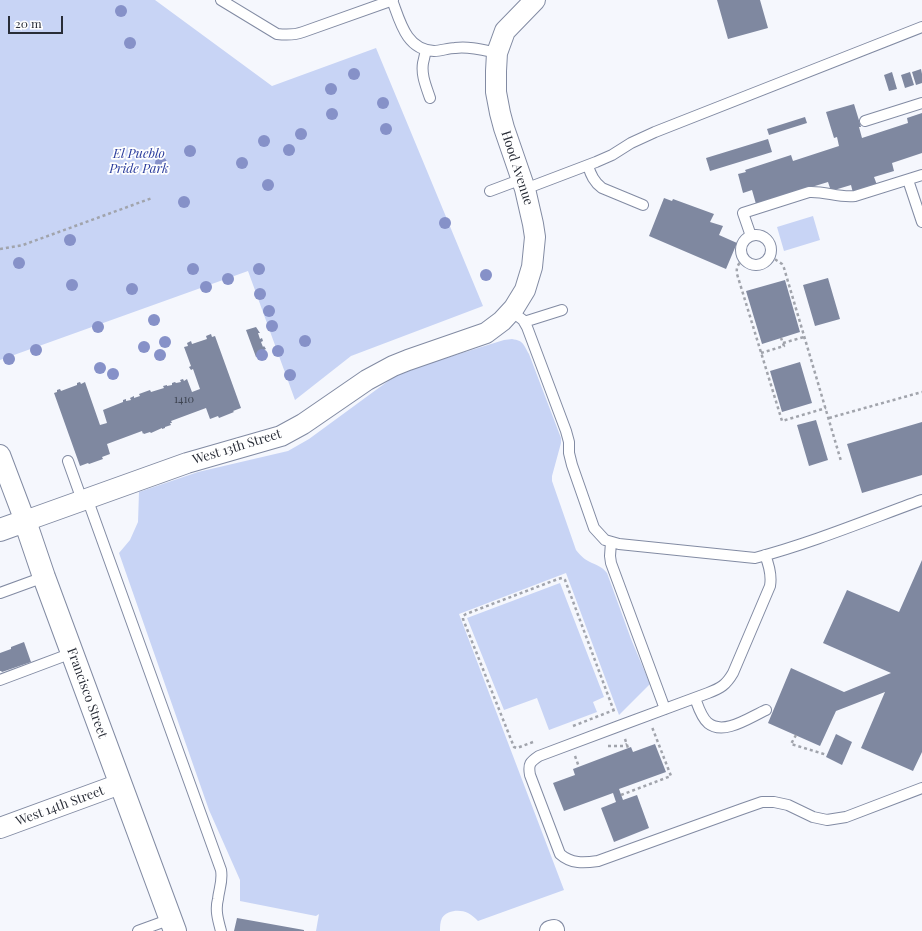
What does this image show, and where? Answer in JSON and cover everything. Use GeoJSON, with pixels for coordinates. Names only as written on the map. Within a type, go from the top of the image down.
{"type":"FeatureCollection","features":[{"type":"Feature","properties":{"kind":"street","name":"Hood Avenue"},"geometry":{"type":"LineString","coordinates":[[486,333],[502,321],[517,317],[514,308],[525,290],[532,267],[535,236],[533,224],[523,184],[500,113],[496,92],[496,72],[497,53],[505,31],[535,0]]}},
{"type":"Feature","properties":{"kind":"street","name":"West 13th Street"},"geometry":{"type":"LineString","coordinates":[[0,530],[187,463],[281,436],[303,424],[367,380],[393,366],[486,333]]}},
{"type":"Feature","properties":{"kind":"street","name":"Francisco Street"},"geometry":{"type":"LineString","coordinates":[[0,455],[173,925]]}},
{"type":"Feature","properties":{"kind":"street","name":"West 14th Street"},"geometry":{"type":"LineString","coordinates":[[0,828],[120,784]]}},
{"type":"Feature","properties":{"kind":"lane"},"geometry":{"type":"LineString","coordinates":[[221,0],[277,34],[287,35],[304,32],[392,0],[407,36],[419,47],[426,50],[436,51],[464,47],[497,53]]}},
{"type":"Feature","properties":{"kind":"lane"},"geometry":{"type":"LineString","coordinates":[[490,191],[523,184],[588,166],[655,132],[922,27]]}},
{"type":"Feature","properties":{"kind":"lane"},"geometry":{"type":"LineString","coordinates":[[426,50],[423,63],[423,72],[430,98]]}},
{"type":"Feature","properties":{"kind":"lane"},"geometry":{"type":"LineString","coordinates":[[865,121],[922,103]]}},
{"type":"Feature","properties":{"kind":"lane"},"geometry":{"type":"LineString","coordinates":[[588,166],[593,180],[602,188],[643,206]]}},
{"type":"Feature","properties":{"kind":"lane"},"geometry":{"type":"LineString","coordinates":[[751,236],[743,213],[809,192],[855,196],[922,175]]}},
{"type":"Feature","properties":{"kind":"lane"},"geometry":{"type":"LineString","coordinates":[[908,180],[922,222]]}},
{"type":"Feature","properties":{"kind":"lane"},"geometry":{"type":"LineString","coordinates":[[751,236],[760,236],[767,240],[771,248],[770,256],[761,265],[751,265],[741,255],[741,246],[751,236]]}},
{"type":"Feature","properties":{"kind":"lane"},"geometry":{"type":"LineString","coordinates":[[562,310],[517,317],[530,335],[566,431],[572,465],[594,528],[605,540],[619,544],[755,558],[806,543],[922,500]]}},
{"type":"Feature","properties":{"kind":"lane"},"geometry":{"type":"LineString","coordinates":[[68,461],[85,499],[221,870],[222,877],[217,907],[217,916],[221,931]]}},
{"type":"Feature","properties":{"kind":"lane"},"geometry":{"type":"LineString","coordinates":[[611,542],[611,563],[665,709]]}},
{"type":"Feature","properties":{"kind":"lane"},"geometry":{"type":"LineString","coordinates":[[765,555],[770,571],[770,586],[728,682],[717,689],[695,698],[539,756],[531,762],[528,769],[560,854],[564,858],[574,862],[585,863],[598,861],[762,802],[774,802],[788,805],[813,817],[827,820],[846,817],[922,788]]}},
{"type":"Feature","properties":{"kind":"lane"},"geometry":{"type":"LineString","coordinates":[[0,593],[44,577]]}},
{"type":"Feature","properties":{"kind":"lane"},"geometry":{"type":"LineString","coordinates":[[0,680],[72,653]]}},
{"type":"Feature","properties":{"kind":"lane"},"geometry":{"type":"LineString","coordinates":[[695,698],[703,716],[708,723],[716,727],[723,728],[733,726],[766,710]]}},
{"type":"Feature","properties":{"kind":"lane"},"geometry":{"type":"LineString","coordinates":[[138,931],[173,925]]}},
{"type":"Feature","properties":{"kind":"path"},"geometry":{"type":"LineString","coordinates":[[0,249],[23,246],[152,198]]}},
{"type":"Feature","properties":{"kind":"path"},"geometry":{"type":"LineString","coordinates":[[770,256],[782,264],[784,268],[841,461]]}},
{"type":"Feature","properties":{"kind":"path"},"geometry":{"type":"LineString","coordinates":[[744,259],[738,264],[737,271],[782,421],[826,408]]}},
{"type":"Feature","properties":{"kind":"path"},"geometry":{"type":"LineString","coordinates":[[783,343],[804,336]]}},
{"type":"Feature","properties":{"kind":"path"},"geometry":{"type":"LineString","coordinates":[[761,353],[784,346],[781,338]]}},
{"type":"Feature","properties":{"kind":"path"},"geometry":{"type":"LineString","coordinates":[[829,418],[922,392]]}},
{"type":"Feature","properties":{"kind":"path"},"geometry":{"type":"LineString","coordinates":[[534,741],[517,748],[514,747],[463,616],[562,578],[565,580],[628,748]]}},
{"type":"Feature","properties":{"kind":"path"},"geometry":{"type":"LineString","coordinates":[[570,727],[614,710]]}},
{"type":"Feature","properties":{"kind":"path"},"geometry":{"type":"LineString","coordinates":[[621,795],[670,776],[650,722]]}},
{"type":"Feature","properties":{"kind":"path"},"geometry":{"type":"LineString","coordinates":[[796,735],[792,744],[827,755]]}},
{"type":"Feature","properties":{"kind":"path"},"geometry":{"type":"LineString","coordinates":[[573,751],[579,767]]}},
{"type":"Feature","properties":{"kind":"green space","name":"El Pueblo Pride Park"},"geometry":{"type":"Polygon","coordinates":[[[0,0],[155,0],[272,86],[376,48],[483,306],[351,356],[295,400],[248,271],[0,360],[0,0]]]}},
{"type":"Feature","properties":{"kind":"green space"},"geometry":{"type":"Polygon","coordinates":[[[813,216],[820,240],[784,251],[777,227],[813,216]]]}},
{"type":"Feature","properties":{"kind":"green space"},"geometry":{"type":"Polygon","coordinates":[[[512,339],[521,342],[529,354],[561,438],[552,481],[576,550],[585,559],[604,569],[607,573],[631,639],[650,684],[619,715],[566,573],[459,614],[564,890],[478,921],[465,912],[450,912],[442,918],[440,923],[440,931],[316,931],[319,914],[316,916],[240,901],[240,880],[209,810],[119,553],[130,540],[138,522],[139,492],[198,472],[288,451],[309,439],[395,376],[420,366],[504,340],[512,339]]]}},
{"type":"Feature","properties":{"kind":"green space"},"geometry":{"type":"Polygon","coordinates":[[[560,583],[604,697],[593,702],[597,712],[549,730],[537,698],[504,710],[467,618],[560,583]]]}},
{"type":"Feature","properties":{"kind":"building"},"geometry":{"type":"Polygon","coordinates":[[[717,0],[760,0],[768,28],[728,39],[717,0]]]}},
{"type":"Feature","properties":{"kind":"building"},"geometry":{"type":"Polygon","coordinates":[[[921,69],[922,83],[916,85],[912,72],[921,69]]]}},
{"type":"Feature","properties":{"kind":"building"},"geometry":{"type":"Polygon","coordinates":[[[892,72],[897,89],[889,91],[884,75],[892,72]]]}},
{"type":"Feature","properties":{"kind":"building"},"geometry":{"type":"Polygon","coordinates":[[[910,72],[914,85],[905,88],[901,75],[910,72]]]}},
{"type":"Feature","properties":{"kind":"building"},"geometry":{"type":"Polygon","coordinates":[[[854,104],[861,127],[859,127],[862,138],[908,123],[907,118],[922,113],[922,153],[892,163],[894,171],[874,177],[877,185],[853,193],[851,185],[831,191],[828,182],[756,204],[752,190],[743,193],[738,174],[746,172],[745,170],[791,155],[793,161],[839,146],[837,137],[834,138],[826,112],[854,104]]]}},
{"type":"Feature","properties":{"kind":"building"},"geometry":{"type":"Polygon","coordinates":[[[805,117],[807,123],[769,135],[767,129],[805,117]]]}},
{"type":"Feature","properties":{"kind":"building"},"geometry":{"type":"Polygon","coordinates":[[[768,139],[772,152],[710,171],[706,158],[768,139]]]}},
{"type":"Feature","properties":{"kind":"building"},"geometry":{"type":"Polygon","coordinates":[[[664,198],[672,201],[673,199],[714,214],[710,222],[723,226],[719,235],[737,243],[726,269],[649,236],[664,198]]]}},
{"type":"Feature","properties":{"kind":"building"},"geometry":{"type":"Polygon","coordinates":[[[828,278],[840,319],[815,326],[803,285],[828,278]]]}},
{"type":"Feature","properties":{"kind":"building"},"geometry":{"type":"Polygon","coordinates":[[[785,280],[800,332],[762,344],[746,291],[785,280]]]}},
{"type":"Feature","properties":{"kind":"building"},"geometry":{"type":"Polygon","coordinates":[[[256,327],[260,333],[258,333],[260,339],[262,338],[263,341],[261,342],[263,347],[264,346],[266,349],[264,350],[266,353],[256,357],[246,330],[256,327]]]}},
{"type":"Feature","properties":{"kind":"building"},"geometry":{"type":"Polygon","coordinates":[[[211,334],[212,337],[215,336],[241,408],[219,418],[218,416],[210,419],[206,408],[171,421],[171,425],[165,428],[144,434],[142,431],[107,444],[110,454],[102,457],[103,459],[80,466],[54,393],[57,392],[57,390],[60,389],[61,391],[77,385],[77,383],[80,382],[81,384],[85,382],[100,425],[107,423],[103,410],[123,402],[123,400],[131,400],[130,398],[140,396],[139,394],[150,390],[151,392],[164,388],[163,386],[172,385],[172,383],[175,382],[181,382],[180,380],[183,379],[184,381],[187,379],[192,392],[200,389],[193,369],[191,370],[189,367],[191,366],[184,347],[188,346],[187,343],[191,341],[192,344],[207,339],[206,336],[211,334]]]}},
{"type":"Feature","properties":{"kind":"building"},"geometry":{"type":"Polygon","coordinates":[[[800,362],[812,403],[782,412],[770,371],[800,362]]]}},
{"type":"Feature","properties":{"kind":"building"},"geometry":{"type":"Polygon","coordinates":[[[816,420],[828,460],[809,466],[797,425],[816,420]]]}},
{"type":"Feature","properties":{"kind":"building"},"geometry":{"type":"Polygon","coordinates":[[[922,422],[922,475],[862,493],[847,444],[922,422]]]}},
{"type":"Feature","properties":{"kind":"building"},"geometry":{"type":"Polygon","coordinates":[[[922,560],[922,752],[913,771],[861,748],[885,692],[836,711],[820,746],[768,723],[791,668],[844,692],[891,673],[823,643],[847,590],[899,612],[922,560]]]}},
{"type":"Feature","properties":{"kind":"building"},"geometry":{"type":"Polygon","coordinates":[[[24,642],[31,662],[2,672],[0,671],[0,653],[24,642]]]}},
{"type":"Feature","properties":{"kind":"building"},"geometry":{"type":"Polygon","coordinates":[[[836,734],[852,742],[842,765],[826,757],[836,734]]]}},
{"type":"Feature","properties":{"kind":"building"},"geometry":{"type":"Polygon","coordinates":[[[655,744],[666,772],[619,789],[623,800],[637,795],[649,828],[614,842],[601,808],[616,802],[613,793],[564,811],[553,783],[575,775],[573,769],[631,747],[633,752],[655,744]]]}},
{"type":"Feature","properties":{"kind":"building"},"geometry":{"type":"Polygon","coordinates":[[[237,918],[304,930],[304,931],[234,931],[237,918]]]}}]}
